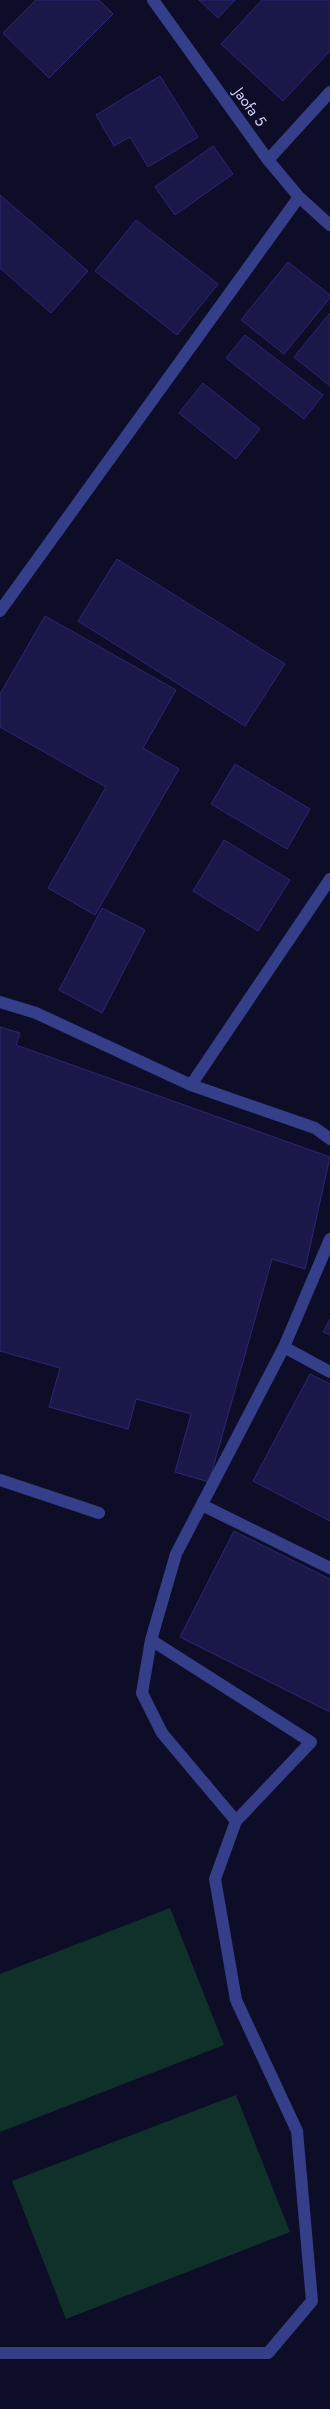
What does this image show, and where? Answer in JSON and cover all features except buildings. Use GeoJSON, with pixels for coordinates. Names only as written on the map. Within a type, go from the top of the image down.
{"type":"FeatureCollection","features":[{"type":"Feature","properties":{"kind":"street","name":"Jaofa 5"},"geometry":{"type":"LineString","coordinates":[[153,0],[268,160],[299,197],[330,225]]}},
{"type":"Feature","properties":{"kind":"street"},"geometry":{"type":"LineString","coordinates":[[268,160],[330,92]]}},
{"type":"Feature","properties":{"kind":"street"},"geometry":{"type":"LineString","coordinates":[[0,611],[299,197]]}},
{"type":"Feature","properties":{"kind":"street"},"geometry":{"type":"LineString","coordinates":[[191,1085],[330,878]]}},
{"type":"Feature","properties":{"kind":"street"},"geometry":{"type":"LineString","coordinates":[[0,1002],[36,1013],[191,1085],[315,1128],[330,1139]]}},
{"type":"Feature","properties":{"kind":"street"},"geometry":{"type":"LineString","coordinates":[[236,1821],[162,1734],[142,1693],[151,1640],[176,1554],[284,1347],[330,1239]]}},
{"type":"Feature","properties":{"kind":"street"},"geometry":{"type":"LineString","coordinates":[[284,1347],[330,1372]]}},
{"type":"Feature","properties":{"kind":"street"},"geometry":{"type":"LineString","coordinates":[[0,1480],[99,1513]]}},
{"type":"Feature","properties":{"kind":"street"},"geometry":{"type":"LineString","coordinates":[[202,1505],[330,1568]]}},
{"type":"Feature","properties":{"kind":"street"},"geometry":{"type":"LineString","coordinates":[[0,2353],[268,2353],[312,2301],[297,2131],[236,2000],[215,1880],[236,1821],[312,1742],[151,1640]]}},
{"type":"Feature","properties":{"kind":"green space"},"geometry":{"type":"Polygon","coordinates":[[[170,1908],[224,2045],[0,2132],[0,1974],[170,1908]]]}},
{"type":"Feature","properties":{"kind":"green space"},"geometry":{"type":"Polygon","coordinates":[[[236,2095],[290,2232],[66,2319],[12,2181],[236,2095]]]}}]}
